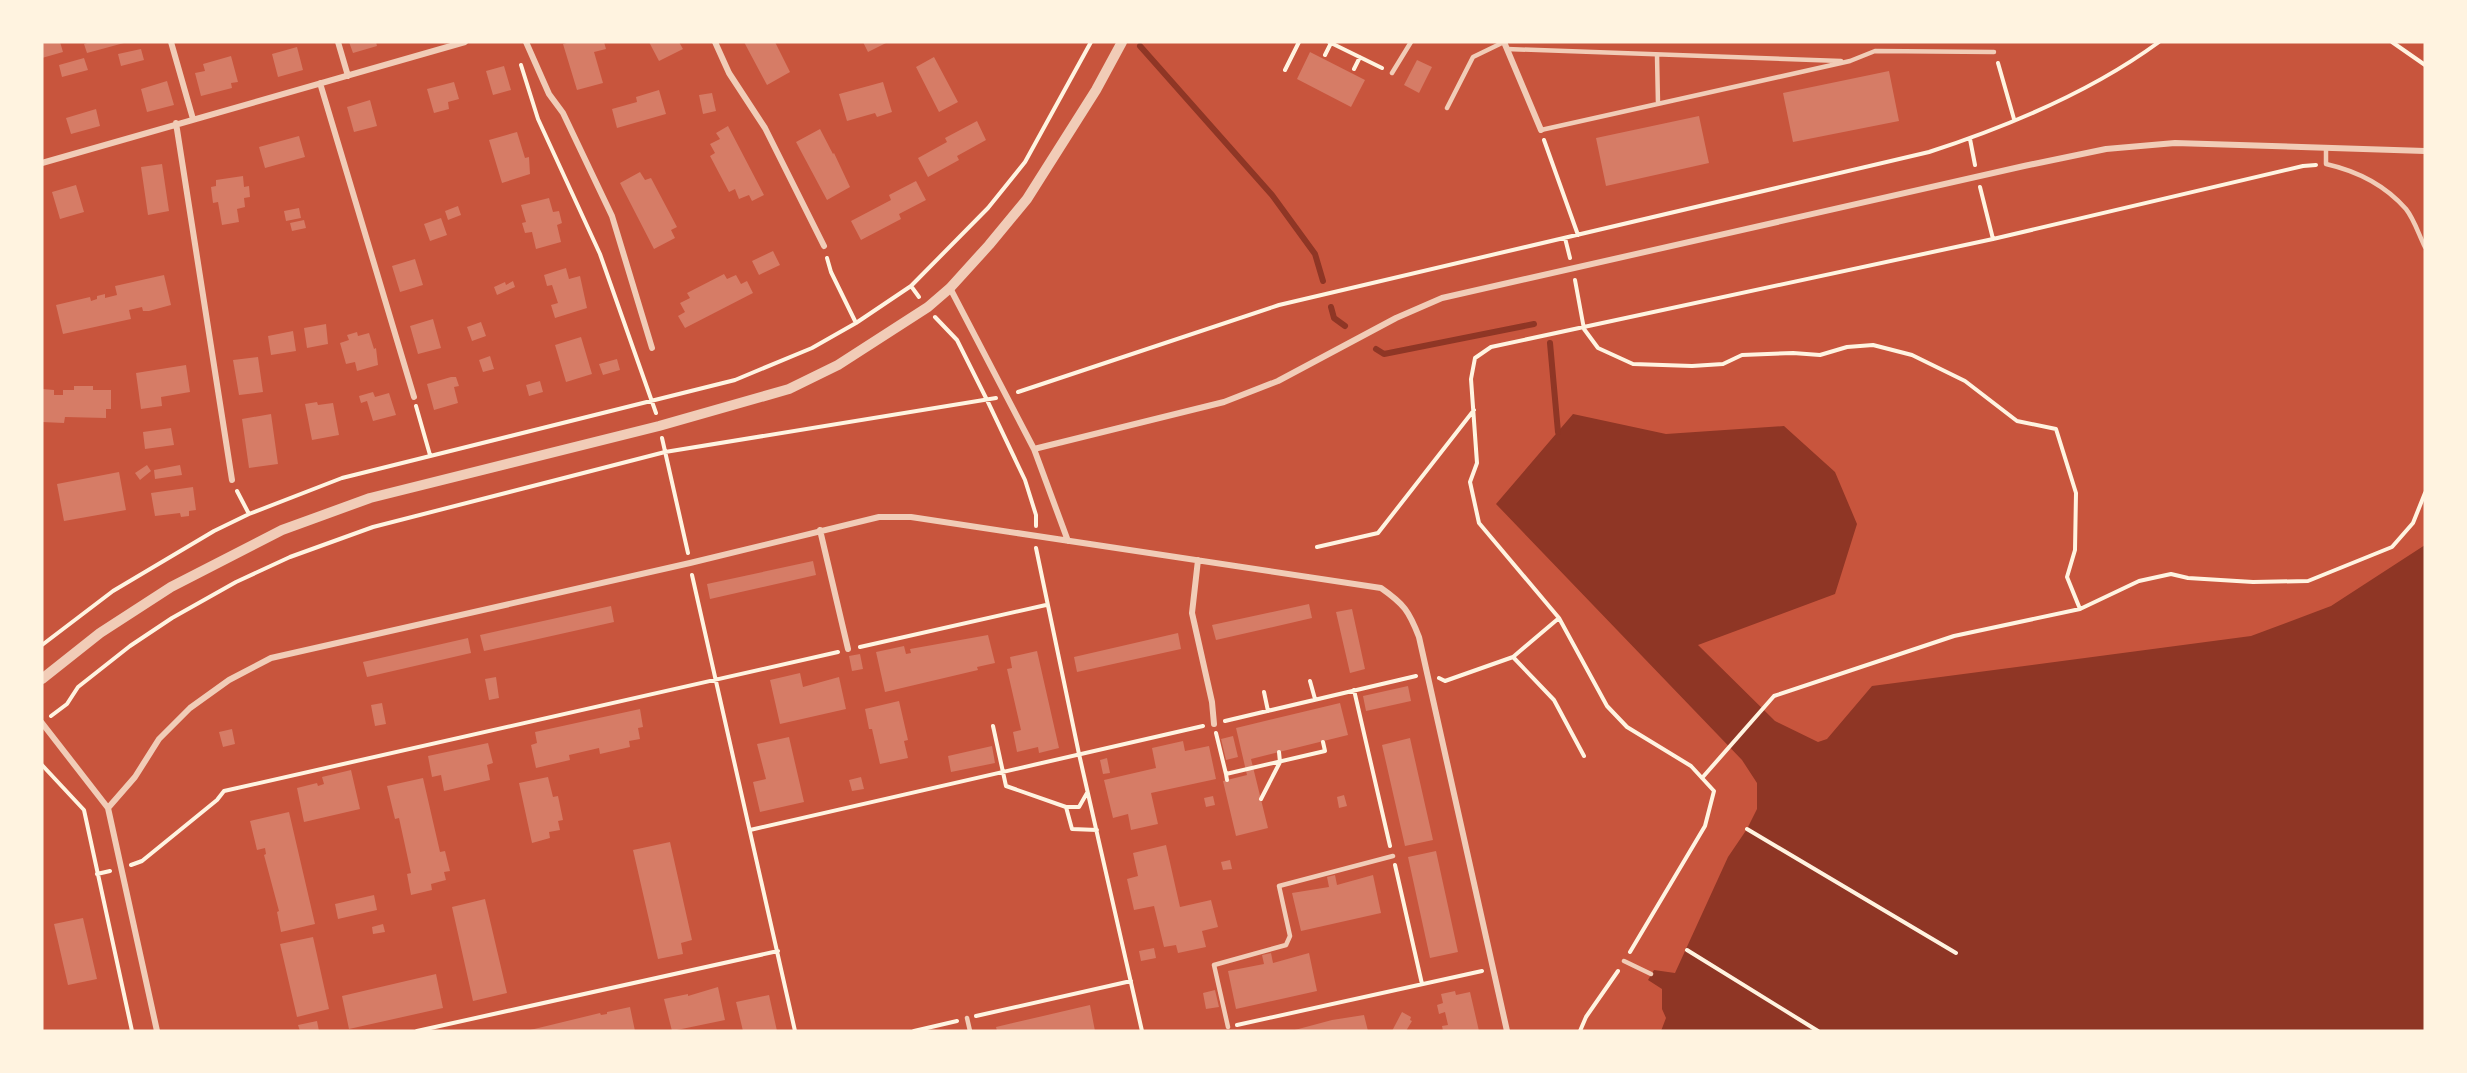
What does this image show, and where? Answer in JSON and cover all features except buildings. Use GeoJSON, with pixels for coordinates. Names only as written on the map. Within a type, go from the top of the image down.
{"type":"FeatureCollection","features":[{"type":"Feature","properties":{"kind":"street"},"geometry":{"type":"LineString","coordinates":[[171,42],[193,119]]}},
{"type":"Feature","properties":{"kind":"street"},"geometry":{"type":"LineString","coordinates":[[338,42],[348,76]]}},
{"type":"Feature","properties":{"kind":"street"},"geometry":{"type":"LineString","coordinates":[[42,164],[176,123],[465,42]]}},
{"type":"Feature","properties":{"kind":"street"},"geometry":{"type":"LineString","coordinates":[[526,42],[549,94],[563,113],[612,216],[651,348]]}},
{"type":"Feature","properties":{"kind":"street"},"geometry":{"type":"LineString","coordinates":[[715,42],[729,73],[765,128],[824,246]]}},
{"type":"Feature","properties":{"kind":"street"},"geometry":{"type":"LineString","coordinates":[[42,679],[100,633],[171,587],[282,530],[369,498],[659,426],[789,389],[838,365],[928,307],[950,288],[1027,199],[1096,90],[1122,42]]}},
{"type":"Feature","properties":{"kind":"street"},"geometry":{"type":"LineString","coordinates":[[1505,45],[1541,130]]}},
{"type":"Feature","properties":{"kind":"street"},"geometry":{"type":"LineString","coordinates":[[320,83],[414,397]]}},
{"type":"Feature","properties":{"kind":"street"},"geometry":{"type":"LineString","coordinates":[[176,123],[232,480]]}},
{"type":"Feature","properties":{"kind":"street"},"geometry":{"type":"LineString","coordinates":[[1034,448],[1224,402],[1278,381],[1396,318],[1442,298],[2106,149],[2175,143],[2425,151]]}},
{"type":"Feature","properties":{"kind":"street"},"geometry":{"type":"LineString","coordinates":[[950,288],[1034,448],[1068,542]]}},
{"type":"Feature","properties":{"kind":"street"},"geometry":{"type":"LineString","coordinates":[[108,808],[135,777],[159,739],[190,708],[229,680],[271,658],[690,563],[879,517],[911,517],[1381,588],[1397,599],[1410,614],[1428,672],[1506,1031]]}},
{"type":"Feature","properties":{"kind":"street"},"geometry":{"type":"LineString","coordinates":[[820,530],[848,650]]}},
{"type":"Feature","properties":{"kind":"street"},"geometry":{"type":"LineString","coordinates":[[1198,560],[1192,613],[1212,702],[1214,724]]}},
{"type":"Feature","properties":{"kind":"street"},"geometry":{"type":"LineString","coordinates":[[42,723],[108,808],[156,1031]]}},
{"type":"Feature","properties":{"kind":"lane"},"geometry":{"type":"LineString","coordinates":[[1392,73],[1411,42]]}},
{"type":"Feature","properties":{"kind":"lane"},"geometry":{"type":"LineString","coordinates":[[1447,108],[1473,57],[1505,45],[1657,55],[1850,61]]}},
{"type":"Feature","properties":{"kind":"lane"},"geometry":{"type":"LineString","coordinates":[[1541,130],[1850,61],[1875,51],[1994,52]]}},
{"type":"Feature","properties":{"kind":"lane"},"geometry":{"type":"LineString","coordinates":[[1657,55],[1659,104]]}},
{"type":"Feature","properties":{"kind":"lane"},"geometry":{"type":"LineString","coordinates":[[2326,148],[2326,164],[2350,170],[2378,183],[2407,210],[2425,247]]}},
{"type":"Feature","properties":{"kind":"lane"},"geometry":{"type":"LineString","coordinates":[[1228,1027],[1214,965],[1286,945],[1290,936],[1279,886],[1393,856]]}},
{"type":"Feature","properties":{"kind":"lane"},"geometry":{"type":"LineString","coordinates":[[1624,961],[1651,975]]}},
{"type":"Feature","properties":{"kind":"lane"},"geometry":{"type":"LineString","coordinates":[[967,1018],[970,1031]]}},
{"type":"Feature","properties":{"kind":"path"},"geometry":{"type":"LineString","coordinates":[[42,645],[113,591],[214,531],[249,514],[342,478],[735,380],[812,348],[856,323],[911,286],[988,208],[1025,162],[1091,42]]}},
{"type":"Feature","properties":{"kind":"path"},"geometry":{"type":"LineString","coordinates":[[1285,70],[1299,42]]}},
{"type":"Feature","properties":{"kind":"path"},"geometry":{"type":"LineString","coordinates":[[1325,55],[1330,42],[1392,73]]}},
{"type":"Feature","properties":{"kind":"path"},"geometry":{"type":"LineString","coordinates":[[42,723],[67,704],[78,687],[164,623],[236,582],[290,557],[374,527],[665,452],[1008,395],[1279,305],[1929,152],[1970,139],[2098,82],[2159,42]]}},
{"type":"Feature","properties":{"kind":"path"},"geometry":{"type":"LineString","coordinates":[[2392,42],[2425,65]]}},
{"type":"Feature","properties":{"kind":"path"},"geometry":{"type":"LineString","coordinates":[[1994,52],[2014,119]]}},
{"type":"Feature","properties":{"kind":"path"},"geometry":{"type":"LineString","coordinates":[[1354,69],[1360,57]]}},
{"type":"Feature","properties":{"kind":"path"},"geometry":{"type":"LineString","coordinates":[[520,64],[538,119],[600,254],[653,401],[795,1031]]}},
{"type":"Feature","properties":{"kind":"path"},"geometry":{"type":"LineString","coordinates":[[1541,130],[1578,235]]}},
{"type":"Feature","properties":{"kind":"path"},"geometry":{"type":"LineString","coordinates":[[1580,1031],[1586,1017],[1624,961],[1705,825],[1714,790],[1691,766],[1627,727],[1607,706],[1559,618],[1479,523],[1470,482],[1477,463],[1471,379],[1475,358],[1491,347],[1584,329],[1993,238],[2303,166],[2326,164]]}},
{"type":"Feature","properties":{"kind":"path"},"geometry":{"type":"LineString","coordinates":[[1565,238],[1584,329],[1598,348],[1633,363],[1692,366],[1723,364],[1742,355],[1793,353],[1820,355],[1847,347],[1873,345],[1912,355],[1965,381],[2017,421],[2055,429],[2076,493],[2075,550],[2067,577],[2080,609]]}},
{"type":"Feature","properties":{"kind":"path"},"geometry":{"type":"LineString","coordinates":[[824,246],[831,272],[856,323]]}},
{"type":"Feature","properties":{"kind":"path"},"geometry":{"type":"LineString","coordinates":[[911,286],[940,324],[957,340],[1025,480],[1036,514],[1036,551],[1046,605],[1142,1031]]}},
{"type":"Feature","properties":{"kind":"path"},"geometry":{"type":"LineString","coordinates":[[414,397],[430,455]]}},
{"type":"Feature","properties":{"kind":"path"},"geometry":{"type":"LineString","coordinates":[[1317,547],[1378,533],[1474,410]]}},
{"type":"Feature","properties":{"kind":"path"},"geometry":{"type":"LineString","coordinates":[[232,480],[249,514]]}},
{"type":"Feature","properties":{"kind":"path"},"geometry":{"type":"LineString","coordinates":[[1702,778],[1774,696],[1954,636],[2080,609],[2139,581],[2172,574],[2188,578],[2253,582],[2308,581],[2392,546],[2413,523],[2425,493]]}},
{"type":"Feature","properties":{"kind":"path"},"geometry":{"type":"LineString","coordinates":[[98,874],[142,861],[224,792],[1046,605]]}},
{"type":"Feature","properties":{"kind":"path"},"geometry":{"type":"LineString","coordinates":[[750,830],[1214,724],[1428,672],[1445,681],[1513,657],[1559,618]]}},
{"type":"Feature","properties":{"kind":"path"},"geometry":{"type":"LineString","coordinates":[[1513,657],[1554,700],[1584,756]]}},
{"type":"Feature","properties":{"kind":"path"},"geometry":{"type":"LineString","coordinates":[[1310,681],[1315,699]]}},
{"type":"Feature","properties":{"kind":"path"},"geometry":{"type":"LineString","coordinates":[[1354,690],[1422,984]]}},
{"type":"Feature","properties":{"kind":"path"},"geometry":{"type":"LineString","coordinates":[[1264,692],[1268,711]]}},
{"type":"Feature","properties":{"kind":"path"},"geometry":{"type":"LineString","coordinates":[[1214,724],[1227,780]]}},
{"type":"Feature","properties":{"kind":"path"},"geometry":{"type":"LineString","coordinates":[[993,726],[1006,786],[1066,807],[1079,807],[1088,793]]}},
{"type":"Feature","properties":{"kind":"path"},"geometry":{"type":"LineString","coordinates":[[1226,774],[1325,751],[1323,741]]}},
{"type":"Feature","properties":{"kind":"path"},"geometry":{"type":"LineString","coordinates":[[1261,799],[1280,762],[1279,752]]}},
{"type":"Feature","properties":{"kind":"path"},"geometry":{"type":"LineString","coordinates":[[42,765],[84,810],[132,1031]]}},
{"type":"Feature","properties":{"kind":"path"},"geometry":{"type":"LineString","coordinates":[[1066,807],[1072,829],[1097,830]]}},
{"type":"Feature","properties":{"kind":"path"},"geometry":{"type":"LineString","coordinates":[[1747,829],[1956,953]]}},
{"type":"Feature","properties":{"kind":"path"},"geometry":{"type":"LineString","coordinates":[[1687,950],[1818,1031]]}},
{"type":"Feature","properties":{"kind":"path"},"geometry":{"type":"LineString","coordinates":[[417,1031],[778,951]]}},
{"type":"Feature","properties":{"kind":"path"},"geometry":{"type":"LineString","coordinates":[[1228,1027],[1494,969]]}},
{"type":"Feature","properties":{"kind":"path"},"geometry":{"type":"LineString","coordinates":[[914,1031],[1131,981]]}},
{"type":"Feature","properties":{"kind":"shaded area"},"geometry":{"type":"Polygon","coordinates":[[[1573,414],[1666,434],[1784,426],[1835,472],[1857,524],[1835,594],[1698,645],[1775,721],[1818,742],[1827,739],[1872,686],[2251,636],[2331,606],[2425,545],[2425,1031],[1661,1031],[1666,1018],[1662,1009],[1662,989],[1648,980],[1654,970],[1675,973],[1728,857],[1757,809],[1757,783],[1742,760],[1496,504],[1573,414]]]}},
{"type":"Feature","properties":{"kind":"waterway"},"geometry":{"type":"LineString","coordinates":[[1140,46],[1272,195],[1315,254],[1323,281]]}},
{"type":"Feature","properties":{"kind":"waterway"},"geometry":{"type":"LineString","coordinates":[[1331,307],[1334,318],[1345,326]]}},
{"type":"Feature","properties":{"kind":"waterway"},"geometry":{"type":"LineString","coordinates":[[1376,349],[1384,354],[1534,324]]}},
{"type":"Feature","properties":{"kind":"waterway"},"geometry":{"type":"LineString","coordinates":[[1550,343],[1558,432]]}}]}
